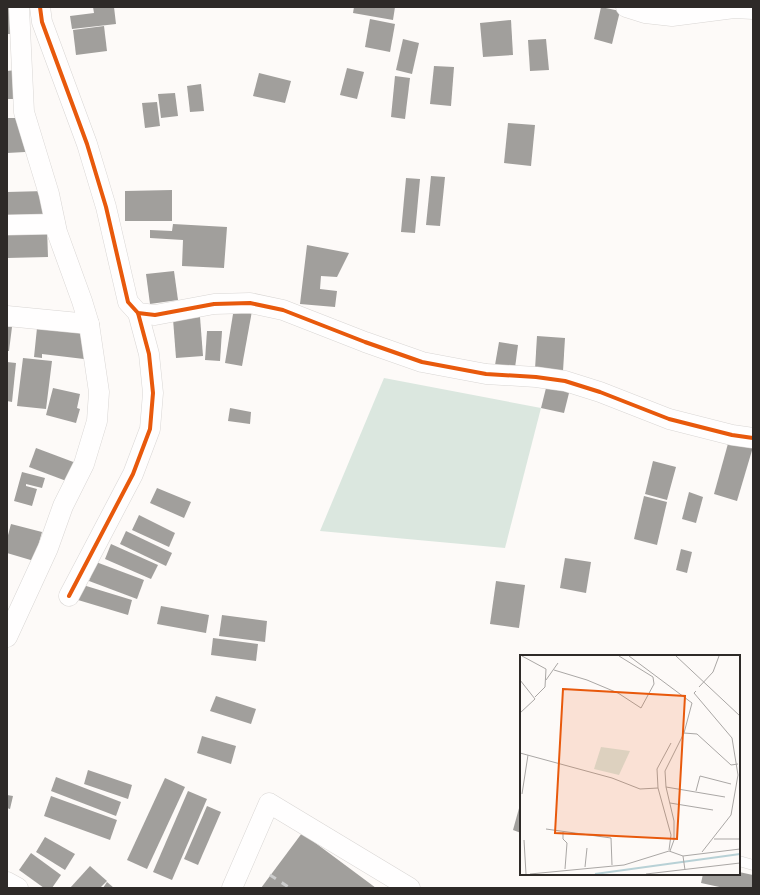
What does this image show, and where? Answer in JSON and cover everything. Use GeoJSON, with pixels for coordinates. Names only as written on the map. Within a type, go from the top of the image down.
{"type":"FeatureCollection","features":[{"type":"Feature","properties":{"kind":"street"},"geometry":{"type":"LineString","coordinates":[[7,637],[48,548],[63,506],[84,464],[97,420],[99,392],[89,324],[57,232],[49,194],[24,112],[19,7]]}},
{"type":"Feature","properties":{"kind":"street"},"geometry":{"type":"LineString","coordinates":[[40,7],[42,22],[87,144],[104,200],[128,302],[138,313],[148,354],[153,393],[150,429],[133,474],[69,596]]}},
{"type":"Feature","properties":{"kind":"street"},"geometry":{"type":"LineString","coordinates":[[626,7],[645,13],[672,16],[712,9],[753,9]]}},
{"type":"Feature","properties":{"kind":"street"},"geometry":{"type":"LineString","coordinates":[[7,225],[55,224]]}},
{"type":"Feature","properties":{"kind":"street"},"geometry":{"type":"LineString","coordinates":[[138,313],[155,315],[214,304],[257,304],[283,310],[365,342],[422,362],[486,374],[536,377],[565,382],[600,392],[669,418],[732,435],[753,438]]}},
{"type":"Feature","properties":{"kind":"street"},"geometry":{"type":"LineString","coordinates":[[7,316],[89,324]]}},
{"type":"Feature","properties":{"kind":"street"},"geometry":{"type":"LineString","coordinates":[[232,888],[269,803],[410,888]]}},
{"type":"Feature","properties":{"kind":"street"},"geometry":{"type":"LineString","coordinates":[[7,882],[18,888]]}},
{"type":"Feature","properties":{"kind":"lane"},"geometry":{"type":"LineString","coordinates":[[740,860],[753,865]]}},
{"type":"Feature","properties":{"kind":"shaded area"},"geometry":{"type":"Polygon","coordinates":[[[384,378],[541,408],[505,548],[320,531],[384,378]]]}},
{"type":"Feature","properties":{"kind":"building"},"geometry":{"type":"Polygon","coordinates":[[[7,7],[9,7],[11,34],[7,34],[7,7]]]}},
{"type":"Feature","properties":{"kind":"building"},"geometry":{"type":"Polygon","coordinates":[[[93,7],[114,7],[116,24],[72,29],[70,16],[94,13],[93,7]]]}},
{"type":"Feature","properties":{"kind":"building"},"geometry":{"type":"Polygon","coordinates":[[[354,7],[395,7],[393,20],[353,13],[354,7]]]}},
{"type":"Feature","properties":{"kind":"building"},"geometry":{"type":"Polygon","coordinates":[[[601,7],[620,11],[612,44],[594,39],[601,7]]]}},
{"type":"Feature","properties":{"kind":"building"},"geometry":{"type":"Polygon","coordinates":[[[370,19],[395,24],[390,52],[365,47],[370,19]]]}},
{"type":"Feature","properties":{"kind":"building"},"geometry":{"type":"Polygon","coordinates":[[[511,20],[513,55],[483,57],[480,23],[511,20]]]}},
{"type":"Feature","properties":{"kind":"building"},"geometry":{"type":"Polygon","coordinates":[[[104,26],[107,51],[76,55],[73,30],[104,26]]]}},
{"type":"Feature","properties":{"kind":"building"},"geometry":{"type":"Polygon","coordinates":[[[403,39],[419,43],[412,74],[396,70],[403,39]]]}},
{"type":"Feature","properties":{"kind":"building"},"geometry":{"type":"Polygon","coordinates":[[[546,39],[549,70],[530,71],[528,40],[546,39]]]}},
{"type":"Feature","properties":{"kind":"building"},"geometry":{"type":"Polygon","coordinates":[[[434,66],[454,67],[451,106],[430,104],[434,66]]]}},
{"type":"Feature","properties":{"kind":"building"},"geometry":{"type":"Polygon","coordinates":[[[347,68],[364,72],[357,99],[340,95],[347,68]]]}},
{"type":"Feature","properties":{"kind":"building"},"geometry":{"type":"Polygon","coordinates":[[[16,70],[17,99],[7,99],[7,71],[16,70]]]}},
{"type":"Feature","properties":{"kind":"building"},"geometry":{"type":"Polygon","coordinates":[[[259,73],[291,81],[285,103],[253,96],[259,73]]]}},
{"type":"Feature","properties":{"kind":"building"},"geometry":{"type":"Polygon","coordinates":[[[395,76],[410,78],[405,119],[391,117],[395,76]]]}},
{"type":"Feature","properties":{"kind":"building"},"geometry":{"type":"Polygon","coordinates":[[[201,84],[204,111],[190,112],[187,86],[201,84]]]}},
{"type":"Feature","properties":{"kind":"building"},"geometry":{"type":"Polygon","coordinates":[[[175,93],[178,116],[161,118],[158,94],[175,93]]]}},
{"type":"Feature","properties":{"kind":"building"},"geometry":{"type":"Polygon","coordinates":[[[157,102],[160,126],[145,128],[142,103],[157,102]]]}},
{"type":"Feature","properties":{"kind":"building"},"geometry":{"type":"Polygon","coordinates":[[[7,118],[25,118],[25,152],[7,153],[7,118]]]}},
{"type":"Feature","properties":{"kind":"building"},"geometry":{"type":"Polygon","coordinates":[[[508,123],[535,125],[531,166],[504,163],[508,123]]]}},
{"type":"Feature","properties":{"kind":"building"},"geometry":{"type":"Polygon","coordinates":[[[431,176],[445,177],[440,226],[426,225],[431,176]]]}},
{"type":"Feature","properties":{"kind":"building"},"geometry":{"type":"Polygon","coordinates":[[[406,178],[420,179],[415,233],[401,232],[406,178]]]}},
{"type":"Feature","properties":{"kind":"building"},"geometry":{"type":"Polygon","coordinates":[[[172,190],[172,221],[125,221],[125,191],[172,190]]]}},
{"type":"Feature","properties":{"kind":"building"},"geometry":{"type":"Polygon","coordinates":[[[45,191],[46,221],[7,221],[7,192],[45,191]]]}},
{"type":"Feature","properties":{"kind":"building"},"geometry":{"type":"Polygon","coordinates":[[[173,224],[227,227],[224,268],[182,266],[183,240],[150,238],[150,230],[172,231],[173,224]]]}},
{"type":"Feature","properties":{"kind":"building"},"geometry":{"type":"Polygon","coordinates":[[[47,228],[48,257],[7,258],[7,229],[47,228]]]}},
{"type":"Feature","properties":{"kind":"building"},"geometry":{"type":"Polygon","coordinates":[[[307,245],[349,253],[337,277],[321,276],[320,289],[337,291],[335,307],[300,304],[307,245]]]}},
{"type":"Feature","properties":{"kind":"building"},"geometry":{"type":"Polygon","coordinates":[[[174,271],[178,300],[150,304],[146,274],[174,271]]]}},
{"type":"Feature","properties":{"kind":"building"},"geometry":{"type":"Polygon","coordinates":[[[234,308],[252,311],[242,366],[225,363],[234,308]]]}},
{"type":"Feature","properties":{"kind":"building"},"geometry":{"type":"Polygon","coordinates":[[[200,317],[203,356],[176,358],[173,319],[200,317]]]}},
{"type":"Feature","properties":{"kind":"building"},"geometry":{"type":"Polygon","coordinates":[[[7,327],[12,327],[9,351],[7,351],[7,327]]]}},
{"type":"Feature","properties":{"kind":"building"},"geometry":{"type":"Polygon","coordinates":[[[37,328],[87,334],[84,359],[42,354],[42,358],[34,357],[37,328]]]}},
{"type":"Feature","properties":{"kind":"building"},"geometry":{"type":"Polygon","coordinates":[[[207,331],[222,331],[220,361],[205,360],[207,331]]]}},
{"type":"Feature","properties":{"kind":"building"},"geometry":{"type":"Polygon","coordinates":[[[537,336],[565,338],[563,371],[535,369],[537,336]]]}},
{"type":"Feature","properties":{"kind":"building"},"geometry":{"type":"Polygon","coordinates":[[[499,342],[518,345],[515,368],[495,365],[499,342]]]}},
{"type":"Feature","properties":{"kind":"building"},"geometry":{"type":"Polygon","coordinates":[[[23,358],[52,361],[46,409],[17,406],[23,358]]]}},
{"type":"Feature","properties":{"kind":"building"},"geometry":{"type":"Polygon","coordinates":[[[7,362],[16,363],[12,402],[7,401],[7,362]]]}},
{"type":"Feature","properties":{"kind":"building"},"geometry":{"type":"Polygon","coordinates":[[[547,384],[570,389],[564,413],[541,408],[547,384]]]}},
{"type":"Feature","properties":{"kind":"building"},"geometry":{"type":"Polygon","coordinates":[[[53,388],[80,394],[77,408],[80,409],[76,423],[46,415],[53,388]]]}},
{"type":"Feature","properties":{"kind":"building"},"geometry":{"type":"Polygon","coordinates":[[[230,408],[251,412],[250,424],[228,421],[230,408]]]}},
{"type":"Feature","properties":{"kind":"building"},"geometry":{"type":"Polygon","coordinates":[[[729,440],[753,447],[737,501],[714,494],[729,440]]]}},
{"type":"Feature","properties":{"kind":"building"},"geometry":{"type":"Polygon","coordinates":[[[36,448],[76,463],[69,482],[29,467],[36,448]]]}},
{"type":"Feature","properties":{"kind":"building"},"geometry":{"type":"Polygon","coordinates":[[[653,461],[676,467],[667,500],[645,494],[653,461]]]}},
{"type":"Feature","properties":{"kind":"building"},"geometry":{"type":"Polygon","coordinates":[[[22,472],[45,478],[42,488],[26,484],[26,486],[37,489],[32,506],[14,501],[22,472]]]}},
{"type":"Feature","properties":{"kind":"building"},"geometry":{"type":"Polygon","coordinates":[[[157,488],[191,502],[184,518],[150,503],[157,488]]]}},
{"type":"Feature","properties":{"kind":"building"},"geometry":{"type":"Polygon","coordinates":[[[689,492],[703,497],[696,523],[682,519],[689,492]]]}},
{"type":"Feature","properties":{"kind":"building"},"geometry":{"type":"Polygon","coordinates":[[[644,496],[667,502],[657,545],[634,539],[644,496]]]}},
{"type":"Feature","properties":{"kind":"building"},"geometry":{"type":"Polygon","coordinates":[[[139,515],[175,533],[169,547],[132,530],[139,515]]]}},
{"type":"Feature","properties":{"kind":"building"},"geometry":{"type":"Polygon","coordinates":[[[11,524],[42,532],[34,561],[7,553],[7,539],[11,524]]]}},
{"type":"Feature","properties":{"kind":"building"},"geometry":{"type":"Polygon","coordinates":[[[126,531],[172,553],[166,566],[120,544],[126,531]]]}},
{"type":"Feature","properties":{"kind":"building"},"geometry":{"type":"Polygon","coordinates":[[[111,544],[158,565],[151,579],[105,559],[111,544]]]}},
{"type":"Feature","properties":{"kind":"building"},"geometry":{"type":"Polygon","coordinates":[[[681,549],[692,552],[687,573],[676,570],[681,549]]]}},
{"type":"Feature","properties":{"kind":"building"},"geometry":{"type":"Polygon","coordinates":[[[565,558],[591,562],[586,593],[560,588],[565,558]]]}},
{"type":"Feature","properties":{"kind":"building"},"geometry":{"type":"Polygon","coordinates":[[[96,562],[144,580],[137,599],[89,581],[96,562]]]}},
{"type":"Feature","properties":{"kind":"building"},"geometry":{"type":"Polygon","coordinates":[[[496,581],[525,585],[519,628],[490,624],[496,581]]]}},
{"type":"Feature","properties":{"kind":"building"},"geometry":{"type":"Polygon","coordinates":[[[83,585],[132,600],[128,615],[78,600],[83,585]]]}},
{"type":"Feature","properties":{"kind":"building"},"geometry":{"type":"Polygon","coordinates":[[[161,606],[209,615],[206,633],[157,624],[161,606]]]}},
{"type":"Feature","properties":{"kind":"building"},"geometry":{"type":"Polygon","coordinates":[[[222,615],[267,621],[265,642],[219,636],[222,615]]]}},
{"type":"Feature","properties":{"kind":"building"},"geometry":{"type":"Polygon","coordinates":[[[213,638],[258,644],[256,661],[211,655],[213,638]]]}},
{"type":"Feature","properties":{"kind":"building"},"geometry":{"type":"Polygon","coordinates":[[[216,696],[256,709],[251,724],[210,711],[216,696]]]}},
{"type":"Feature","properties":{"kind":"building"},"geometry":{"type":"Polygon","coordinates":[[[202,736],[236,746],[231,764],[197,753],[202,736]]]}},
{"type":"Feature","properties":{"kind":"building"},"geometry":{"type":"Polygon","coordinates":[[[88,770],[132,785],[128,799],[84,784],[88,770]]]}},
{"type":"Feature","properties":{"kind":"building"},"geometry":{"type":"Polygon","coordinates":[[[56,777],[121,802],[116,816],[51,791],[56,777]]]}},
{"type":"Feature","properties":{"kind":"building"},"geometry":{"type":"Polygon","coordinates":[[[165,778],[185,787],[147,869],[127,860],[165,778]]]}},
{"type":"Feature","properties":{"kind":"building"},"geometry":{"type":"Polygon","coordinates":[[[188,791],[207,799],[172,880],[153,872],[188,791]]]}},
{"type":"Feature","properties":{"kind":"building"},"geometry":{"type":"Polygon","coordinates":[[[7,795],[13,796],[10,809],[7,808],[7,795]]]}},
{"type":"Feature","properties":{"kind":"building"},"geometry":{"type":"Polygon","coordinates":[[[51,796],[117,820],[110,840],[44,816],[51,796]]]}},
{"type":"Feature","properties":{"kind":"building"},"geometry":{"type":"Polygon","coordinates":[[[520,805],[520,833],[513,830],[520,805]]]}},
{"type":"Feature","properties":{"kind":"building"},"geometry":{"type":"Polygon","coordinates":[[[207,806],[221,812],[198,865],[184,859],[207,806]]]}},
{"type":"Feature","properties":{"kind":"building"},"geometry":{"type":"Polygon","coordinates":[[[302,833],[376,888],[261,888],[302,833]]]}},
{"type":"Feature","properties":{"kind":"building"},"geometry":{"type":"Polygon","coordinates":[[[45,837],[75,854],[65,870],[36,852],[45,837]]]}},
{"type":"Feature","properties":{"kind":"building"},"geometry":{"type":"Polygon","coordinates":[[[31,853],[61,875],[52,888],[44,888],[19,870],[31,853]]]}},
{"type":"Feature","properties":{"kind":"building"},"geometry":{"type":"Polygon","coordinates":[[[90,866],[107,881],[100,888],[70,888],[90,866]]]}},
{"type":"Feature","properties":{"kind":"building"},"geometry":{"type":"Polygon","coordinates":[[[740,872],[753,875],[753,888],[724,888],[701,883],[703,875],[740,875],[740,872]]]}},
{"type":"Feature","properties":{"kind":"building"},"geometry":{"type":"Polygon","coordinates":[[[107,882],[114,888],[103,888],[107,882]]]}},
{"type":"Feature","properties":{"kind":"railway"},"geometry":{"type":"LineString","coordinates":[[270,875],[290,888]]}},
{"type":"Feature","properties":{"kind":"cycle path"},"geometry":{"type":"LineString","coordinates":[[40,7],[42,22],[87,144],[106,207],[128,302],[138,313],[155,315],[214,304],[250,303],[283,310],[365,342],[422,362],[486,374],[536,377],[565,381],[600,392],[669,419],[732,435],[753,438]]}},
{"type":"Feature","properties":{"kind":"cycle path"},"geometry":{"type":"LineString","coordinates":[[69,596],[133,474],[150,429],[153,393],[149,354],[138,313]]}}]}
